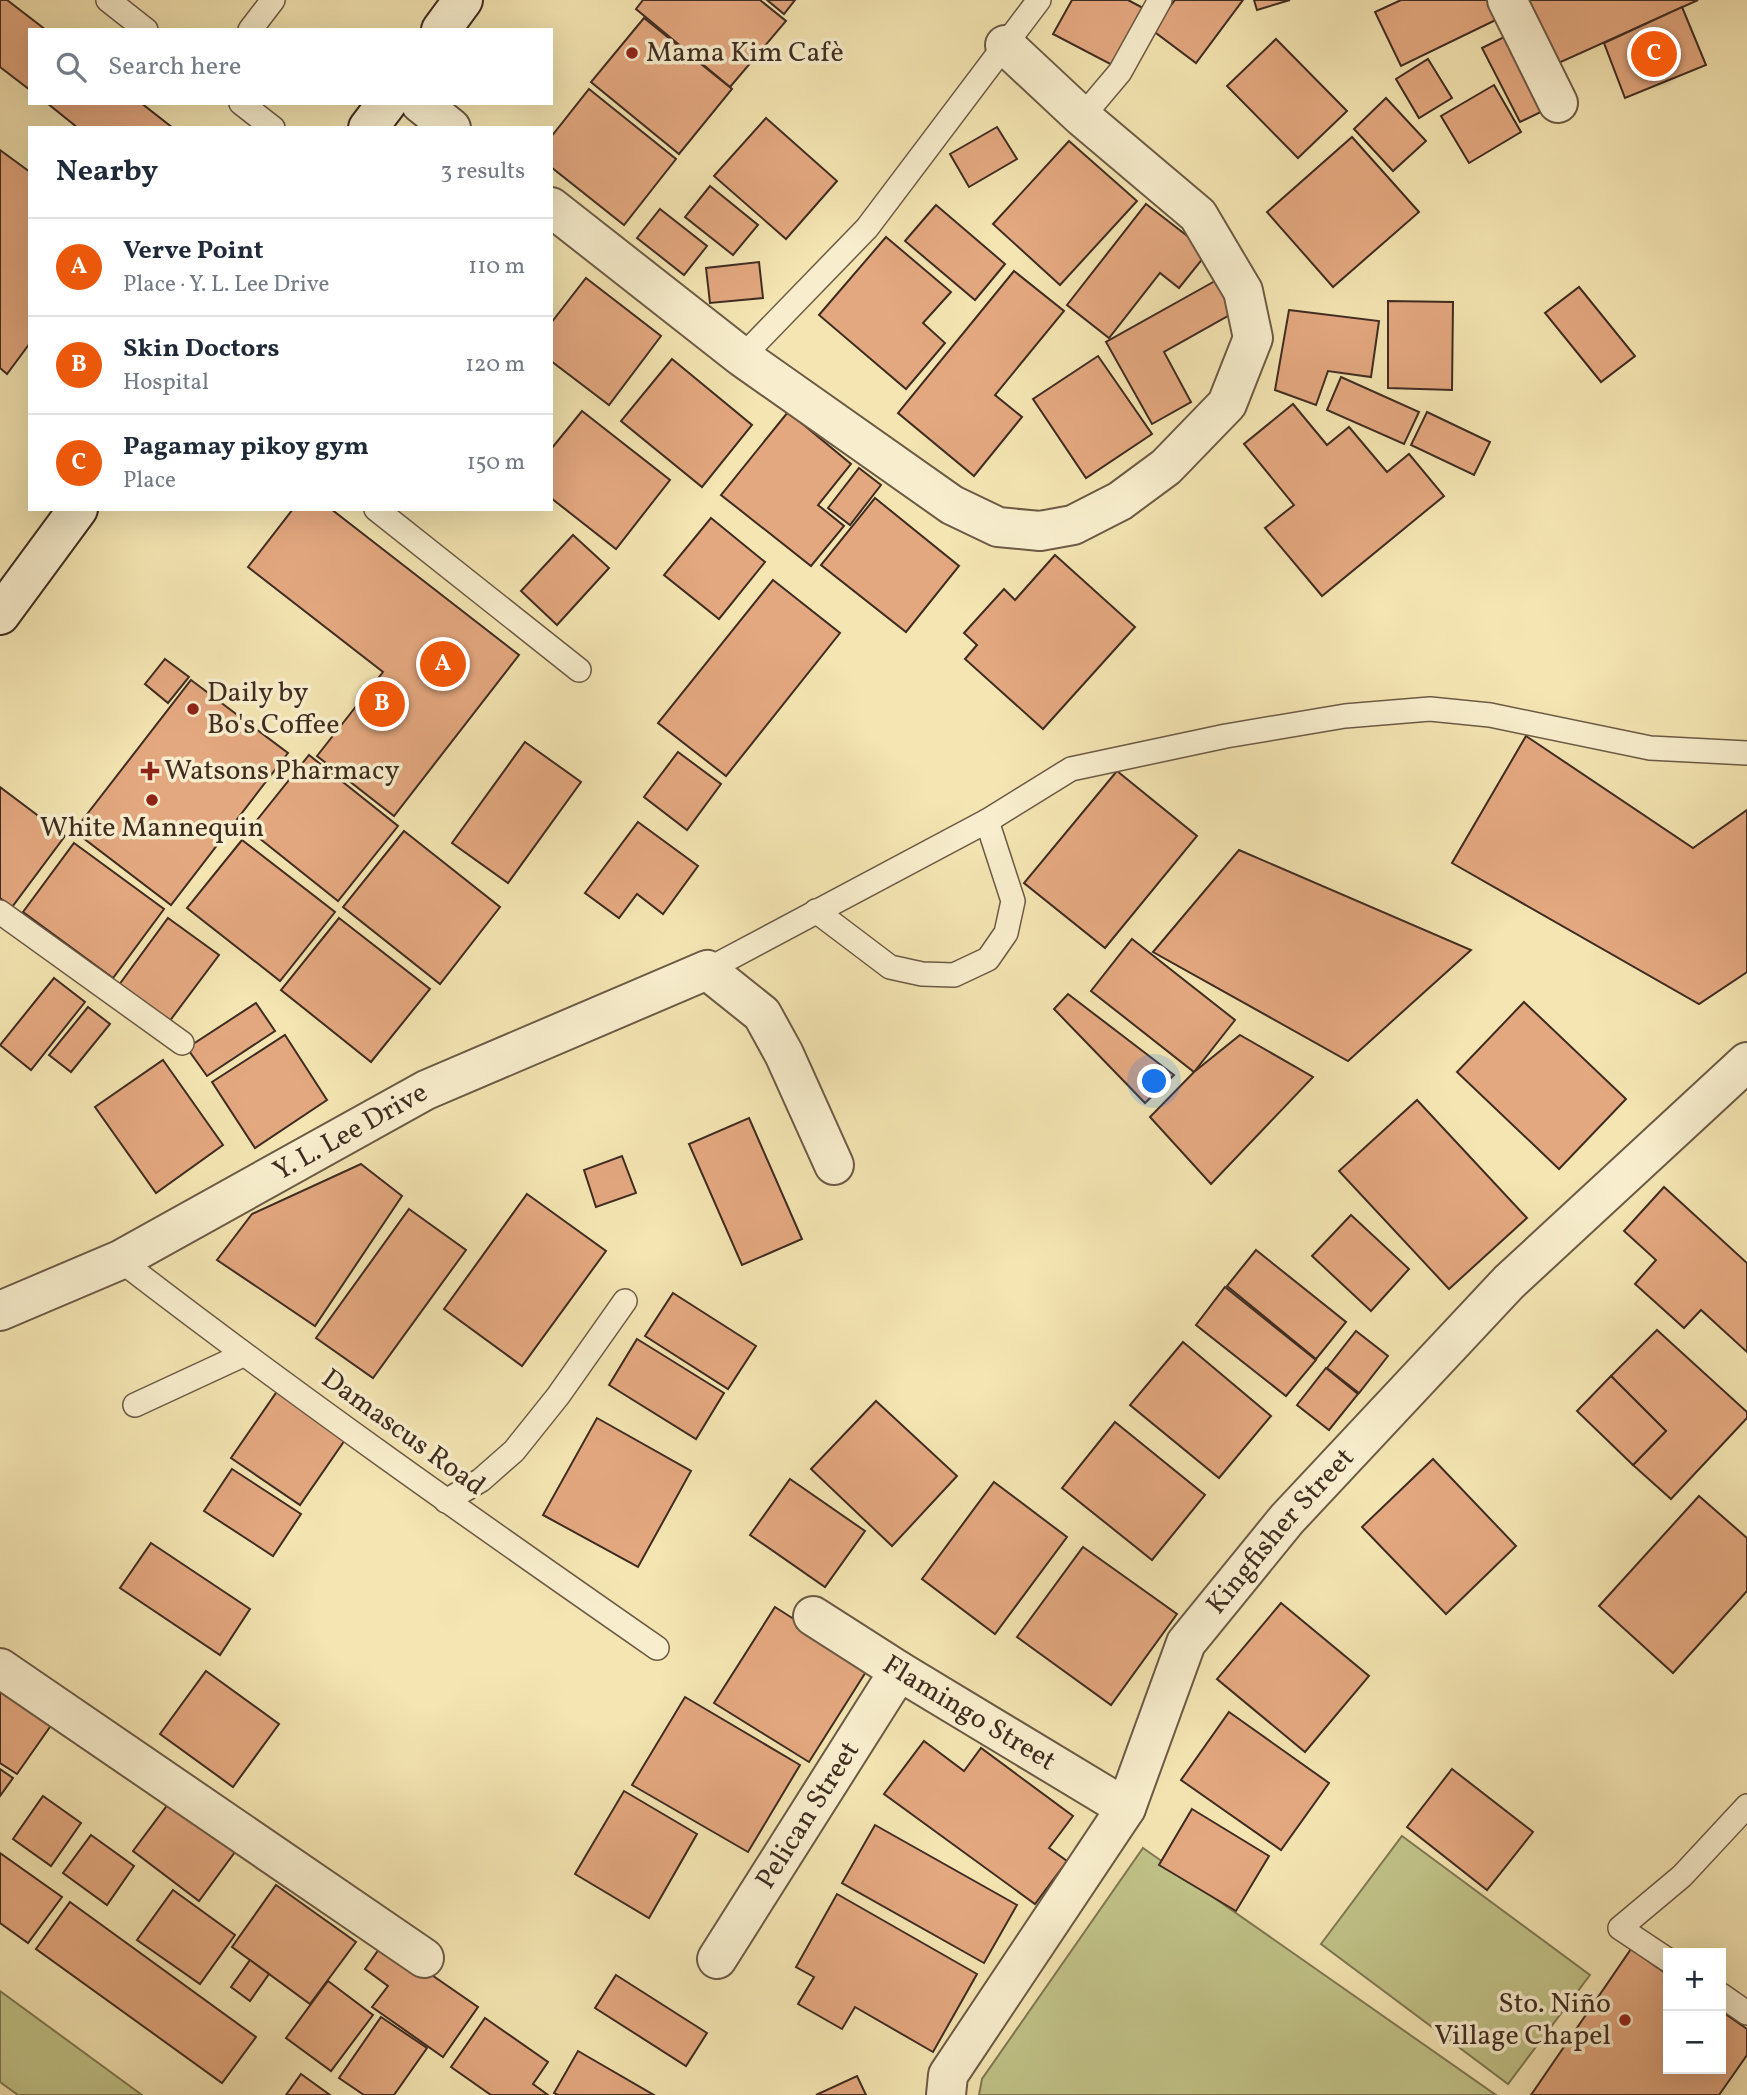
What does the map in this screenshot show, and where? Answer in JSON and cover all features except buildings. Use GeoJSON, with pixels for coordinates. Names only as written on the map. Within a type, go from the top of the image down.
{"type":"FeatureCollection","features":[{"type":"Feature","properties":{"kind":"street"},"geometry":{"type":"LineString","coordinates":[[442,28],[463,0]]}},
{"type":"Feature","properties":{"kind":"street"},"geometry":{"type":"LineString","coordinates":[[1507,0],[1558,103]]}},
{"type":"Feature","properties":{"kind":"street"},"geometry":{"type":"LineString","coordinates":[[553,209],[742,357],[952,505],[998,527],[1041,531],[1073,525],[1121,501],[1166,467],[1227,404],[1253,338],[1243,290],[1198,215],[1082,117],[1005,45]]}},
{"type":"Feature","properties":{"kind":"street"},"geometry":{"type":"LineString","coordinates":[[370,126],[385,105]]}},
{"type":"Feature","properties":{"kind":"street"},"geometry":{"type":"LineString","coordinates":[[422,105],[449,126]]}},
{"type":"Feature","properties":{"kind":"street"},"geometry":{"type":"LineString","coordinates":[[6,593],[76,511]]}},
{"type":"Feature","properties":{"kind":"street"},"geometry":{"type":"LineString","coordinates":[[707,970],[762,1014],[784,1054],[834,1166]]}},
{"type":"Feature","properties":{"kind":"street","name":"Y. L. Lee Drive"},"geometry":{"type":"LineString","coordinates":[[0,1311],[120,1260],[426,1090],[707,970]]}},
{"type":"Feature","properties":{"kind":"street","name":"Kingfisher Street"},"geometry":{"type":"LineString","coordinates":[[946,2095],[948,2075],[1126,1808],[1186,1643],[1287,1519],[1508,1282],[1747,1062]]}},
{"type":"Feature","properties":{"kind":"street","name":"Flamingo Street"},"geometry":{"type":"LineString","coordinates":[[813,1616],[1126,1808]]}},
{"type":"Feature","properties":{"kind":"street"},"geometry":{"type":"LineString","coordinates":[[0,1668],[424,1958]]}},
{"type":"Feature","properties":{"kind":"street","name":"Pelican Street"},"geometry":{"type":"LineString","coordinates":[[717,1959],[899,1671]]}},
{"type":"Feature","properties":{"kind":"lane"},"geometry":{"type":"LineString","coordinates":[[108,0],[143,28]]}},
{"type":"Feature","properties":{"kind":"lane"},"geometry":{"type":"LineString","coordinates":[[252,28],[273,0]]}},
{"type":"Feature","properties":{"kind":"lane"},"geometry":{"type":"LineString","coordinates":[[742,357],[867,228],[1039,0]]}},
{"type":"Feature","properties":{"kind":"lane"},"geometry":{"type":"LineString","coordinates":[[1082,117],[1120,72],[1160,0]]}},
{"type":"Feature","properties":{"kind":"lane"},"geometry":{"type":"LineString","coordinates":[[244,105],[270,126]]}},
{"type":"Feature","properties":{"kind":"lane"},"geometry":{"type":"LineString","coordinates":[[379,511],[579,670]]}},
{"type":"Feature","properties":{"kind":"lane"},"geometry":{"type":"LineString","coordinates":[[707,970],[987,821],[1071,769],[1226,736],[1345,716],[1430,709],[1490,715],[1650,748],[1747,754]]}},
{"type":"Feature","properties":{"kind":"lane"},"geometry":{"type":"LineString","coordinates":[[816,911],[890,967],[922,974],[954,975],[988,959],[1006,933],[1013,901],[987,821]]}},
{"type":"Feature","properties":{"kind":"lane"},"geometry":{"type":"LineString","coordinates":[[0,912],[182,1043]]}},
{"type":"Feature","properties":{"kind":"lane","name":"Damascus Road"},"geometry":{"type":"LineString","coordinates":[[120,1260],[243,1355],[657,1648]]}},
{"type":"Feature","properties":{"kind":"lane"},"geometry":{"type":"LineString","coordinates":[[446,1501],[481,1480],[514,1451],[558,1396],[625,1301]]}},
{"type":"Feature","properties":{"kind":"lane"},"geometry":{"type":"LineString","coordinates":[[135,1405],[243,1355]]}},
{"type":"Feature","properties":{"kind":"lane"},"geometry":{"type":"LineString","coordinates":[[1663,1957],[1620,1927],[1682,1876],[1747,1806]]}},
{"type":"Feature","properties":{"kind":"lane"},"geometry":{"type":"LineString","coordinates":[[1726,1998],[1747,2013]]}},
{"type":"Feature","properties":{"kind":"green space"},"geometry":{"type":"Polygon","coordinates":[[[1402,1836],[1590,1975],[1508,2084],[1321,1944],[1402,1836]]]}},
{"type":"Feature","properties":{"kind":"green space"},"geometry":{"type":"Polygon","coordinates":[[[1143,1848],[1496,2095],[979,2095],[982,2079],[1143,1848]]]}},
{"type":"Feature","properties":{"kind":"green space"},"geometry":{"type":"Polygon","coordinates":[[[0,1991],[142,2095],[18,2095],[0,2082],[0,1991]]]}},
{"type":"Feature","properties":{"kind":"place","name":"Mama Kim Cafè"},"geometry":{"type":"Point","coordinates":[632,53]}},
{"type":"Feature","properties":{"kind":"place","name":"Pagamay pikoy gym"},"geometry":{"type":"Point","coordinates":[1654,54]}},
{"type":"Feature","properties":{"kind":"place","name":"Verve Point"},"geometry":{"type":"Point","coordinates":[443,664]}},
{"type":"Feature","properties":{"kind":"place","name":"Skin Doctors"},"geometry":{"type":"Point","coordinates":[382,704]}},
{"type":"Feature","properties":{"kind":"place","name":"Daily by Bo's Coffee"},"geometry":{"type":"Point","coordinates":[193,709]}},
{"type":"Feature","properties":{"kind":"place","name":"Watsons Pharmacy"},"geometry":{"type":"Point","coordinates":[150,771]}},
{"type":"Feature","properties":{"kind":"place","name":"White Mannequin"},"geometry":{"type":"Point","coordinates":[152,800]}},
{"type":"Feature","properties":{"kind":"place","name":"Sto. Niño Village Chapel"},"geometry":{"type":"Point","coordinates":[1625,2020]}}]}
